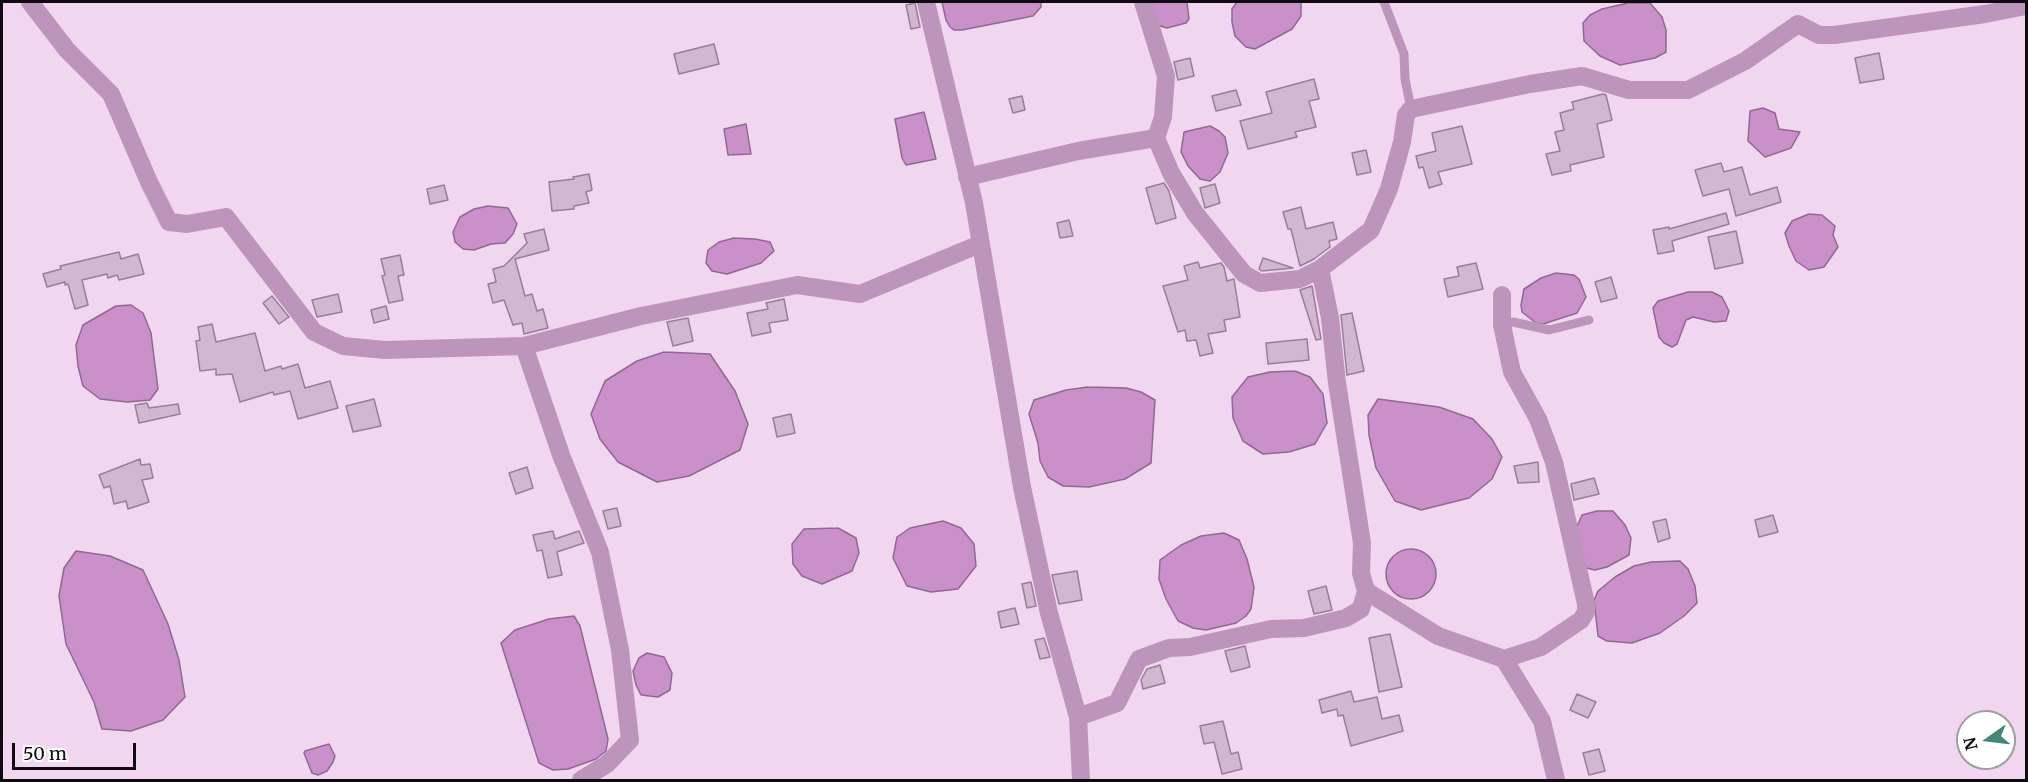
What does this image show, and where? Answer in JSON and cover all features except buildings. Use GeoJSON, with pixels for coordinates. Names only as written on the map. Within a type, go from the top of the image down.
{"type":"FeatureCollection","features":[{"type":"Feature","properties":{"kind":"street"},"geometry":{"type":"LineString","coordinates":[[30,2],[67,50],[111,94],[169,222],[187,224],[226,217],[315,332],[343,346],[385,350],[524,345],[641,316],[797,285],[860,294],[980,244]]}},
{"type":"Feature","properties":{"kind":"street"},"geometry":{"type":"LineString","coordinates":[[926,2],[968,177],[1022,487],[1049,613],[1078,717],[1081,780]]}},
{"type":"Feature","properties":{"kind":"street"},"geometry":{"type":"LineString","coordinates":[[1143,2],[1166,76],[1163,117],[1156,138],[1171,173],[1195,213],[1244,274],[1260,283],[1300,279],[1320,269],[1371,230],[1389,189],[1402,142],[1406,115],[1411,109],[1530,84],[1582,76],[1629,90],[1688,90],[1745,61],[1798,24],[1819,35],[1834,36],[2026,6]]}},
{"type":"Feature","properties":{"kind":"street"},"geometry":{"type":"LineString","coordinates":[[968,177],[1078,151],[1156,138]]}},
{"type":"Feature","properties":{"kind":"street"},"geometry":{"type":"LineString","coordinates":[[1078,717],[1117,703],[1139,659],[1169,648],[1190,647],[1271,629],[1304,628],[1346,618],[1361,609],[1366,591],[1361,573],[1362,543],[1337,383],[1330,318],[1320,269]]}},
{"type":"Feature","properties":{"kind":"street"},"geometry":{"type":"LineString","coordinates":[[1366,591],[1438,636],[1504,659],[1541,647],[1581,620],[1586,612],[1554,462],[1538,419],[1512,372],[1503,325],[1502,295]]}},
{"type":"Feature","properties":{"kind":"street"},"geometry":{"type":"LineString","coordinates":[[524,345],[561,455],[600,552],[620,650],[630,740],[607,764],[581,780]]}},
{"type":"Feature","properties":{"kind":"street"},"geometry":{"type":"LineString","coordinates":[[1504,659],[1542,721],[1556,780]]}},
{"type":"Feature","properties":{"kind":"lane"},"geometry":{"type":"LineString","coordinates":[[1384,2],[1404,54],[1405,79],[1411,109]]}},
{"type":"Feature","properties":{"kind":"lane"},"geometry":{"type":"LineString","coordinates":[[1503,325],[1513,322],[1549,330],[1589,320]]}},
{"type":"Feature","properties":{"kind":"shaded area"},"geometry":{"type":"Polygon","coordinates":[[[942,2],[1041,2],[1041,7],[1033,16],[954,30],[946,20],[942,2]]]}},
{"type":"Feature","properties":{"kind":"shaded area"},"geometry":{"type":"Polygon","coordinates":[[[1151,2],[1187,2],[1189,19],[1186,23],[1167,28],[1157,25],[1151,2]]]}},
{"type":"Feature","properties":{"kind":"shaded area"},"geometry":{"type":"Polygon","coordinates":[[[1237,2],[1301,2],[1301,16],[1292,29],[1255,49],[1246,47],[1235,36],[1232,9],[1237,2]]]}},
{"type":"Feature","properties":{"kind":"shaded area"},"geometry":{"type":"Polygon","coordinates":[[[1628,3],[1650,3],[1662,17],[1666,30],[1666,52],[1655,58],[1620,65],[1600,56],[1584,41],[1583,23],[1590,15],[1602,9],[1628,3]]]}},
{"type":"Feature","properties":{"kind":"shaded area"},"geometry":{"type":"Polygon","coordinates":[[[1763,108],[1775,113],[1779,129],[1800,132],[1791,148],[1765,157],[1748,141],[1750,111],[1763,108]]]}},
{"type":"Feature","properties":{"kind":"shaded area"},"geometry":{"type":"Polygon","coordinates":[[[924,112],[936,159],[906,165],[902,158],[895,119],[924,112]]]}},
{"type":"Feature","properties":{"kind":"shaded area"},"geometry":{"type":"Polygon","coordinates":[[[746,124],[751,154],[728,155],[724,129],[746,124]]]}},
{"type":"Feature","properties":{"kind":"shaded area"},"geometry":{"type":"Polygon","coordinates":[[[1210,126],[1225,137],[1228,153],[1220,172],[1210,181],[1200,179],[1188,166],[1181,152],[1184,132],[1210,126]]]}},
{"type":"Feature","properties":{"kind":"shaded area"},"geometry":{"type":"Polygon","coordinates":[[[488,206],[508,208],[517,224],[513,234],[505,243],[491,244],[474,250],[463,249],[455,242],[453,232],[460,217],[474,209],[488,206]]]}},
{"type":"Feature","properties":{"kind":"shaded area"},"geometry":{"type":"Polygon","coordinates":[[[1809,214],[1822,215],[1835,226],[1833,235],[1838,247],[1824,267],[1809,270],[1796,261],[1785,233],[1792,221],[1809,214]]]}},
{"type":"Feature","properties":{"kind":"shaded area"},"geometry":{"type":"Polygon","coordinates":[[[734,238],[770,242],[774,251],[761,263],[727,274],[712,271],[706,263],[708,250],[719,242],[734,238]]]}},
{"type":"Feature","properties":{"kind":"shaded area"},"geometry":{"type":"Polygon","coordinates":[[[1556,273],[1574,275],[1579,279],[1586,297],[1577,313],[1543,324],[1536,323],[1522,312],[1524,289],[1541,278],[1556,273]]]}},
{"type":"Feature","properties":{"kind":"shaded area"},"geometry":{"type":"Polygon","coordinates":[[[1688,292],[1712,292],[1722,297],[1729,311],[1726,321],[1714,322],[1693,317],[1686,320],[1677,344],[1672,347],[1659,337],[1653,308],[1658,301],[1688,292]]]}},
{"type":"Feature","properties":{"kind":"shaded area"},"geometry":{"type":"Polygon","coordinates":[[[131,305],[143,313],[151,333],[158,389],[150,400],[127,402],[100,399],[83,386],[76,345],[83,325],[116,306],[131,305]]]}},
{"type":"Feature","properties":{"kind":"shaded area"},"geometry":{"type":"Polygon","coordinates":[[[664,352],[710,354],[735,391],[748,424],[740,450],[689,476],[657,482],[618,462],[600,439],[591,414],[605,381],[637,361],[664,352]]]}},
{"type":"Feature","properties":{"kind":"shaded area"},"geometry":{"type":"Polygon","coordinates":[[[1295,371],[1310,377],[1323,394],[1327,423],[1315,444],[1289,452],[1263,454],[1243,441],[1233,418],[1232,397],[1248,377],[1270,372],[1295,371]]]}},
{"type":"Feature","properties":{"kind":"shaded area"},"geometry":{"type":"Polygon","coordinates":[[[1088,387],[1126,388],[1141,392],[1155,400],[1151,463],[1125,479],[1089,487],[1063,486],[1048,477],[1040,461],[1038,443],[1029,414],[1034,400],[1066,390],[1088,387]]]}},
{"type":"Feature","properties":{"kind":"shaded area"},"geometry":{"type":"Polygon","coordinates":[[[1378,399],[1439,407],[1473,419],[1492,439],[1502,457],[1492,479],[1469,498],[1421,510],[1395,501],[1376,468],[1369,435],[1368,415],[1378,399]]]}},
{"type":"Feature","properties":{"kind":"shaded area"},"geometry":{"type":"Polygon","coordinates":[[[1597,511],[1613,511],[1625,525],[1631,538],[1629,555],[1607,567],[1595,570],[1586,568],[1574,533],[1582,515],[1597,511]]]}},
{"type":"Feature","properties":{"kind":"shaded area"},"geometry":{"type":"Polygon","coordinates":[[[943,521],[961,528],[974,544],[976,566],[958,589],[931,592],[907,586],[893,558],[897,537],[910,528],[943,521]]]}},
{"type":"Feature","properties":{"kind":"shaded area"},"geometry":{"type":"Polygon","coordinates":[[[838,528],[856,538],[859,553],[852,571],[822,584],[802,576],[793,564],[792,544],[804,529],[838,528]]]}},
{"type":"Feature","properties":{"kind":"shaded area"},"geometry":{"type":"Polygon","coordinates":[[[1224,533],[1239,540],[1247,559],[1254,587],[1251,609],[1236,623],[1206,630],[1193,628],[1178,621],[1166,599],[1159,579],[1160,560],[1181,545],[1201,536],[1224,533]]]}},
{"type":"Feature","properties":{"kind":"shaded area"},"geometry":{"type":"Polygon","coordinates":[[[1406,549],[1416,549],[1429,556],[1436,569],[1436,579],[1429,592],[1416,599],[1406,599],[1397,595],[1390,588],[1386,579],[1386,569],[1390,560],[1397,553],[1406,549]]]}},
{"type":"Feature","properties":{"kind":"shaded area"},"geometry":{"type":"Polygon","coordinates":[[[76,551],[110,556],[143,570],[168,624],[179,660],[185,697],[163,720],[131,731],[102,729],[94,702],[66,644],[59,596],[64,568],[76,551]]]}},
{"type":"Feature","properties":{"kind":"shaded area"},"geometry":{"type":"Polygon","coordinates":[[[1680,561],[1688,569],[1695,586],[1697,603],[1684,616],[1660,633],[1632,643],[1607,641],[1598,636],[1594,600],[1598,591],[1615,577],[1634,566],[1651,562],[1680,561]]]}},
{"type":"Feature","properties":{"kind":"shaded area"},"geometry":{"type":"Polygon","coordinates":[[[574,616],[580,626],[608,739],[606,751],[596,759],[568,769],[553,770],[539,763],[501,643],[515,630],[549,619],[574,616]]]}},
{"type":"Feature","properties":{"kind":"shaded area"},"geometry":{"type":"Polygon","coordinates":[[[647,653],[664,657],[672,673],[670,690],[658,697],[641,695],[636,685],[633,671],[639,658],[647,653]]]}},
{"type":"Feature","properties":{"kind":"shaded area"},"geometry":{"type":"Polygon","coordinates":[[[329,744],[335,756],[333,762],[327,771],[318,775],[312,773],[305,751],[329,744]]]}}]}
